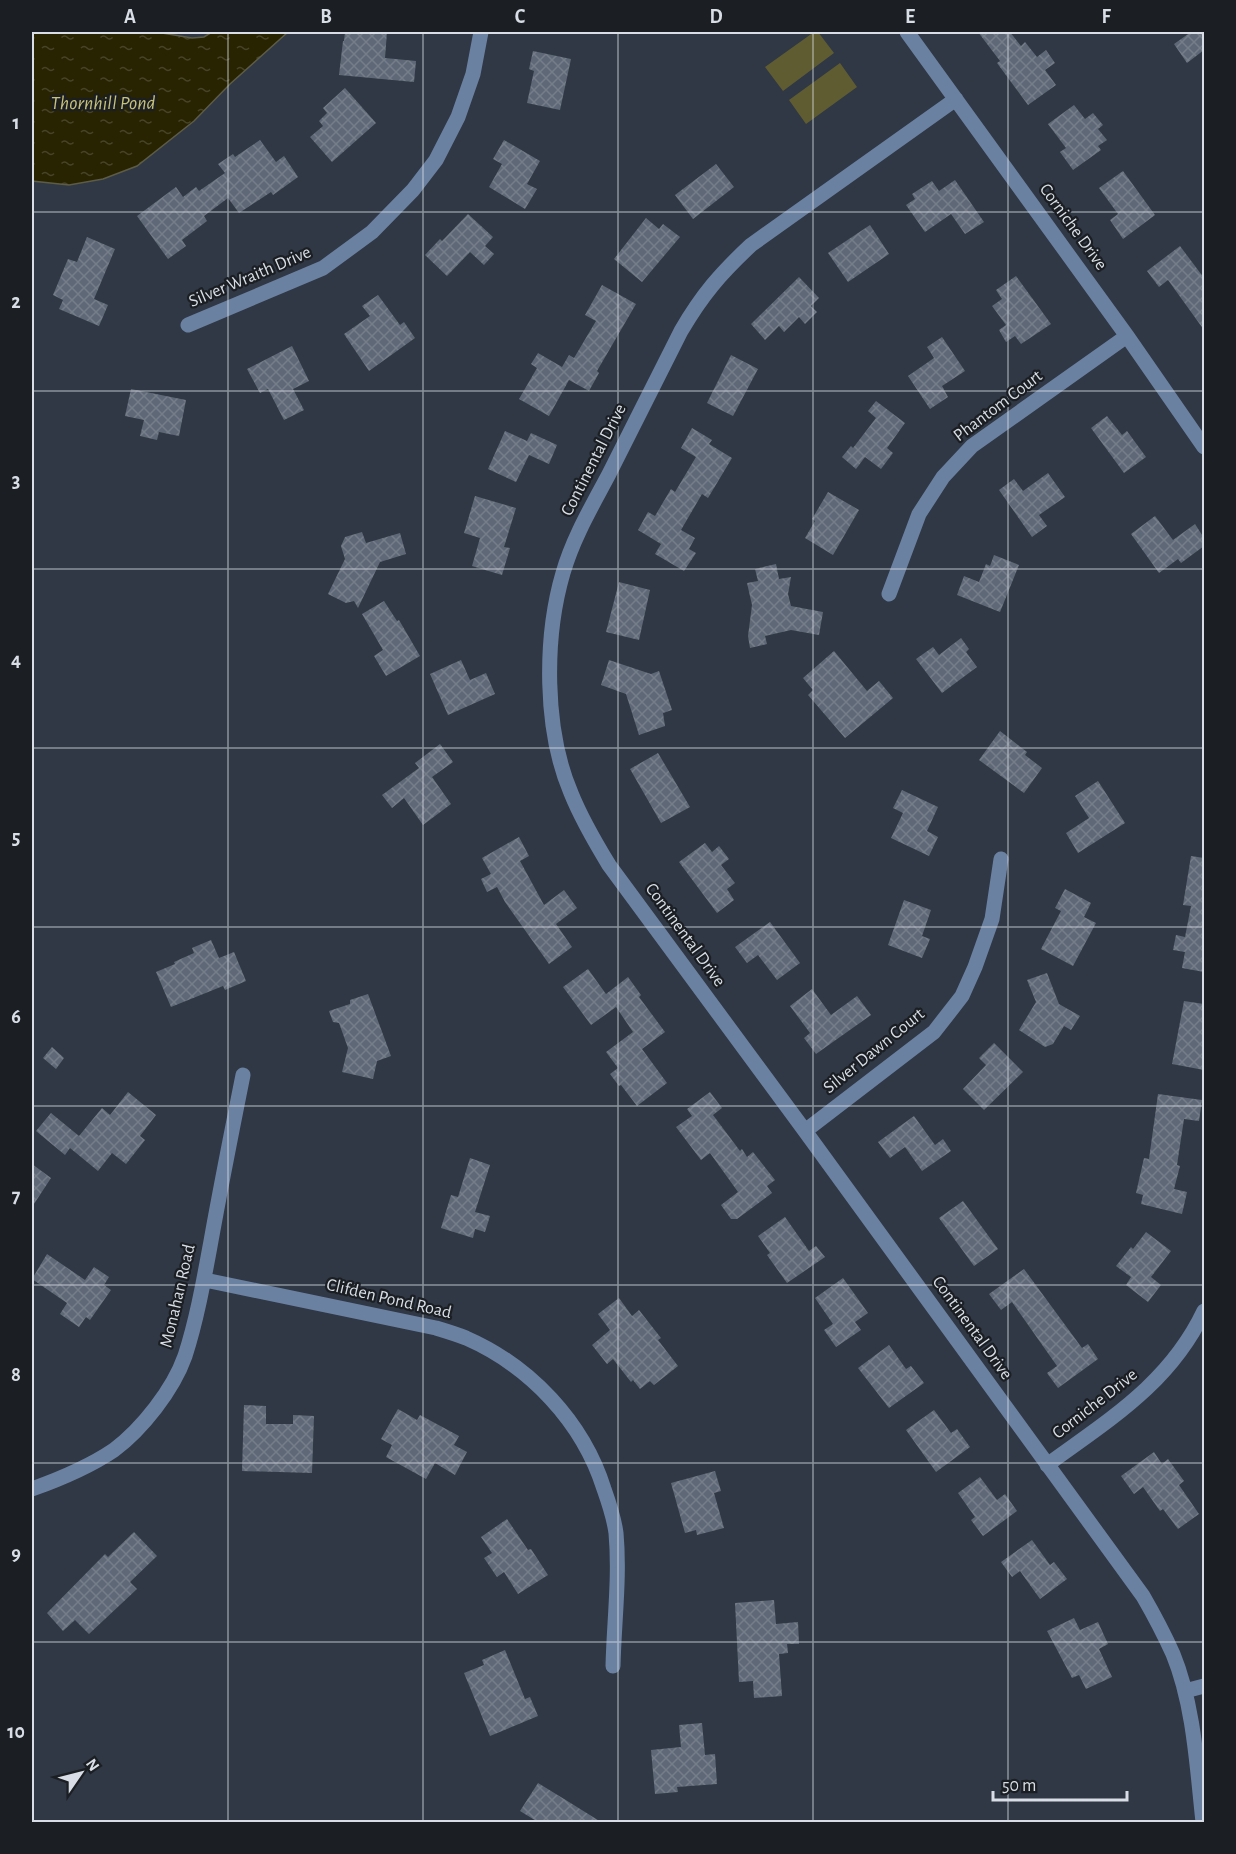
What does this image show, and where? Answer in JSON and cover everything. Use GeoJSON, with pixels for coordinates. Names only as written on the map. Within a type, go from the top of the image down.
{"type":"FeatureCollection","features":[{"type":"Feature","properties":{"kind":"street","name":"Silver Wraith Drive"},"geometry":{"type":"LineString","coordinates":[[188,325],[323,268],[372,232],[413,190],[436,160],[458,117],[473,74],[481,32]]}},
{"type":"Feature","properties":{"kind":"street","name":"Corniche Drive"},"geometry":{"type":"LineString","coordinates":[[907,32],[1127,336],[1204,447]]}},
{"type":"Feature","properties":{"kind":"street","name":"Continental Drive"},"geometry":{"type":"LineString","coordinates":[[956,99],[751,245],[724,270],[699,301],[681,331],[579,533],[563,573],[554,618],[550,662],[551,702],[557,745],[570,791],[609,865],[1143,1596],[1173,1655],[1185,1691],[1203,1822]]}},
{"type":"Feature","properties":{"kind":"street","name":"Phantom Court"},"geometry":{"type":"LineString","coordinates":[[889,594],[919,514],[943,477],[972,446],[1127,336]]}},
{"type":"Feature","properties":{"kind":"street","name":"Silver Dawn Court"},"geometry":{"type":"LineString","coordinates":[[805,1131],[934,1032],[962,996],[992,919],[1001,859]]}},
{"type":"Feature","properties":{"kind":"street","name":"Monahan Road"},"geometry":{"type":"LineString","coordinates":[[32,1489],[62,1478],[99,1459],[132,1435],[150,1415],[169,1387],[184,1358],[204,1280],[243,1075]]}},
{"type":"Feature","properties":{"kind":"street","name":"Clifden Pond Road"},"geometry":{"type":"LineString","coordinates":[[204,1280],[436,1328],[466,1338],[489,1350],[539,1386],[562,1409],[582,1438],[600,1474],[610,1506],[617,1559],[613,1666]]}},
{"type":"Feature","properties":{"kind":"street","name":"Corniche Drive"},"geometry":{"type":"LineString","coordinates":[[1047,1465],[1138,1398],[1155,1382],[1176,1359],[1193,1334],[1204,1311]]}},
{"type":"Feature","properties":{"kind":"street"},"geometry":{"type":"LineString","coordinates":[[1185,1691],[1204,1686]]}},
{"type":"Feature","properties":{"kind":"shaded area"},"geometry":{"type":"Polygon","coordinates":[[[814,32],[818,32],[834,53],[783,91],[765,67],[814,32]]]}},
{"type":"Feature","properties":{"kind":"shaded area"},"geometry":{"type":"Polygon","coordinates":[[[840,63],[857,87],[806,124],[789,100],[840,63]]]}},
{"type":"Feature","properties":{"kind":"water","name":"Thornhill Pond"},"geometry":{"type":"Polygon","coordinates":[[[32,32],[156,32],[192,38],[204,37],[212,32],[288,32],[230,84],[194,121],[137,166],[103,179],[69,185],[32,181],[32,32]]]}},
{"type":"Feature","properties":{"kind":"building"},"geometry":{"type":"Polygon","coordinates":[[[345,32],[387,32],[385,58],[416,61],[414,82],[339,75],[345,32]]]}},
{"type":"Feature","properties":{"kind":"building"},"geometry":{"type":"Polygon","coordinates":[[[978,32],[1010,32],[1021,46],[1025,42],[1037,57],[1046,50],[1055,63],[1045,70],[1056,85],[1028,105],[997,63],[1000,61],[978,32]]]}},
{"type":"Feature","properties":{"kind":"building"},"geometry":{"type":"Polygon","coordinates":[[[1191,32],[1204,32],[1204,50],[1187,63],[1174,44],[1191,32]]]}},
{"type":"Feature","properties":{"kind":"building"},"geometry":{"type":"Polygon","coordinates":[[[533,51],[571,59],[560,110],[527,103],[534,71],[529,69],[533,51]]]}},
{"type":"Feature","properties":{"kind":"building"},"geometry":{"type":"Polygon","coordinates":[[[345,88],[376,123],[332,162],[310,137],[323,126],[319,121],[327,113],[323,108],[345,88]]]}},
{"type":"Feature","properties":{"kind":"building"},"geometry":{"type":"Polygon","coordinates":[[[1074,105],[1085,119],[1093,113],[1103,125],[1098,129],[1107,140],[1098,146],[1101,150],[1073,170],[1060,152],[1066,148],[1048,124],[1074,105]]]}},
{"type":"Feature","properties":{"kind":"building"},"geometry":{"type":"Polygon","coordinates":[[[260,140],[276,162],[284,156],[298,177],[273,195],[271,192],[239,213],[228,198],[204,216],[207,221],[182,240],[186,246],[168,259],[137,216],[176,187],[183,197],[196,187],[199,191],[225,173],[218,164],[233,154],[235,157],[260,140]]]}},
{"type":"Feature","properties":{"kind":"building"},"geometry":{"type":"Polygon","coordinates":[[[504,140],[540,161],[527,184],[537,189],[525,209],[489,187],[502,164],[493,159],[504,140]]]}},
{"type":"Feature","properties":{"kind":"building"},"geometry":{"type":"Polygon","coordinates":[[[716,164],[734,187],[693,219],[675,195],[716,164]]]}},
{"type":"Feature","properties":{"kind":"building"},"geometry":{"type":"Polygon","coordinates":[[[1123,171],[1155,215],[1123,239],[1110,220],[1118,214],[1099,188],[1123,171]]]}},
{"type":"Feature","properties":{"kind":"building"},"geometry":{"type":"Polygon","coordinates":[[[955,180],[984,222],[965,234],[951,214],[925,232],[906,205],[915,199],[912,194],[932,181],[939,191],[955,180]]]}},
{"type":"Feature","properties":{"kind":"building"},"geometry":{"type":"Polygon","coordinates":[[[468,214],[493,237],[485,246],[494,254],[484,265],[470,252],[447,276],[425,255],[468,214]]]}},
{"type":"Feature","properties":{"kind":"building"},"geometry":{"type":"Polygon","coordinates":[[[646,218],[659,229],[663,224],[680,237],[642,282],[614,259],[646,218]]]}},
{"type":"Feature","properties":{"kind":"building"},"geometry":{"type":"Polygon","coordinates":[[[870,225],[889,254],[848,282],[828,253],[870,225]]]}},
{"type":"Feature","properties":{"kind":"building"},"geometry":{"type":"Polygon","coordinates":[[[87,237],[115,249],[94,299],[108,305],[99,326],[59,309],[63,300],[53,295],[68,259],[77,262],[87,237]]]}},
{"type":"Feature","properties":{"kind":"building"},"geometry":{"type":"Polygon","coordinates":[[[1180,246],[1204,278],[1204,330],[1168,280],[1159,287],[1147,271],[1180,246]]]}},
{"type":"Feature","properties":{"kind":"building"},"geometry":{"type":"Polygon","coordinates":[[[1016,276],[1051,324],[1021,344],[1015,336],[1006,342],[999,330],[1006,325],[992,306],[1002,299],[996,290],[1016,276]]]}},
{"type":"Feature","properties":{"kind":"building"},"geometry":{"type":"Polygon","coordinates":[[[799,277],[819,298],[811,306],[817,312],[805,324],[799,317],[784,332],[779,326],[765,340],[751,324],[799,277]]]}},
{"type":"Feature","properties":{"kind":"building"},"geometry":{"type":"Polygon","coordinates":[[[602,285],[636,304],[597,371],[599,373],[589,391],[569,380],[549,416],[519,399],[537,368],[531,364],[538,353],[562,367],[569,355],[574,358],[596,321],[585,315],[602,285]]]}},
{"type":"Feature","properties":{"kind":"building"},"geometry":{"type":"Polygon","coordinates":[[[378,295],[400,325],[404,322],[415,338],[369,371],[344,334],[370,316],[362,306],[378,295]]]}},
{"type":"Feature","properties":{"kind":"building"},"geometry":{"type":"Polygon","coordinates":[[[942,337],[965,371],[942,386],[948,397],[930,409],[908,376],[934,358],[927,347],[942,337]]]}},
{"type":"Feature","properties":{"kind":"building"},"geometry":{"type":"Polygon","coordinates":[[[292,346],[309,381],[293,389],[304,410],[284,420],[268,389],[260,393],[247,369],[292,346]]]}},
{"type":"Feature","properties":{"kind":"building"},"geometry":{"type":"Polygon","coordinates":[[[731,355],[758,369],[733,416],[707,403],[731,355]]]}},
{"type":"Feature","properties":{"kind":"building"},"geometry":{"type":"Polygon","coordinates":[[[131,389],[186,400],[179,436],[159,432],[157,440],[140,436],[144,420],[125,416],[131,389]]]}},
{"type":"Feature","properties":{"kind":"building"},"geometry":{"type":"Polygon","coordinates":[[[876,401],[905,423],[887,448],[893,453],[881,469],[865,457],[856,469],[842,457],[851,446],[853,448],[876,418],[868,411],[876,401]]]}},
{"type":"Feature","properties":{"kind":"building"},"geometry":{"type":"Polygon","coordinates":[[[1107,416],[1122,435],[1127,431],[1146,457],[1124,473],[1091,428],[1107,416]]]}},
{"type":"Feature","properties":{"kind":"building"},"geometry":{"type":"Polygon","coordinates":[[[692,428],[712,440],[709,444],[732,458],[708,498],[702,494],[681,530],[695,538],[689,549],[696,553],[684,571],[655,554],[661,544],[638,530],[648,512],[655,516],[671,489],[675,492],[696,457],[681,448],[692,428]]]}},
{"type":"Feature","properties":{"kind":"building"},"geometry":{"type":"Polygon","coordinates":[[[505,431],[527,441],[531,433],[557,445],[549,464],[529,455],[516,482],[488,469],[505,431]]]}},
{"type":"Feature","properties":{"kind":"building"},"geometry":{"type":"Polygon","coordinates":[[[1048,473],[1065,497],[1039,515],[1047,526],[1032,537],[999,490],[1014,479],[1023,491],[1048,473]]]}},
{"type":"Feature","properties":{"kind":"building"},"geometry":{"type":"Polygon","coordinates":[[[828,492],[859,510],[833,555],[805,538],[815,521],[812,519],[828,492]]]}},
{"type":"Feature","properties":{"kind":"building"},"geometry":{"type":"Polygon","coordinates":[[[475,496],[516,508],[504,547],[510,548],[502,575],[472,566],[480,538],[464,533],[475,496]]]}},
{"type":"Feature","properties":{"kind":"building"},"geometry":{"type":"Polygon","coordinates":[[[1155,516],[1173,540],[1195,524],[1204,538],[1204,546],[1181,563],[1178,559],[1159,573],[1131,534],[1155,516]]]}},
{"type":"Feature","properties":{"kind":"building"},"geometry":{"type":"Polygon","coordinates":[[[362,532],[366,543],[400,533],[406,554],[380,562],[358,608],[354,601],[346,603],[328,594],[345,559],[341,546],[345,537],[362,532]]]}},
{"type":"Feature","properties":{"kind":"building"},"geometry":{"type":"Polygon","coordinates":[[[994,555],[1019,565],[1000,612],[957,595],[964,576],[979,582],[986,564],[990,566],[994,555]]]}},
{"type":"Feature","properties":{"kind":"building"},"geometry":{"type":"Polygon","coordinates":[[[776,564],[779,579],[791,577],[788,594],[791,606],[823,612],[819,635],[791,630],[765,636],[767,644],[750,648],[748,636],[752,605],[747,583],[758,581],[755,569],[776,564]]]}},
{"type":"Feature","properties":{"kind":"building"},"geometry":{"type":"Polygon","coordinates":[[[619,582],[650,590],[639,640],[606,632],[619,582]]]}},
{"type":"Feature","properties":{"kind":"building"},"geometry":{"type":"Polygon","coordinates":[[[384,601],[397,621],[399,620],[420,656],[386,676],[374,656],[383,650],[362,614],[384,601]]]}},
{"type":"Feature","properties":{"kind":"building"},"geometry":{"type":"Polygon","coordinates":[[[961,638],[969,649],[966,652],[977,667],[942,693],[916,659],[933,647],[939,655],[961,638]]]}},
{"type":"Feature","properties":{"kind":"building"},"geometry":{"type":"Polygon","coordinates":[[[834,651],[867,691],[879,681],[893,698],[845,738],[808,695],[813,690],[803,678],[834,651]]]}},
{"type":"Feature","properties":{"kind":"building"},"geometry":{"type":"Polygon","coordinates":[[[461,660],[470,680],[486,673],[495,694],[448,715],[430,674],[461,660]]]}},
{"type":"Feature","properties":{"kind":"building"},"geometry":{"type":"Polygon","coordinates":[[[609,660],[651,674],[659,671],[672,710],[663,713],[665,726],[639,735],[626,694],[601,685],[609,660]]]}},
{"type":"Feature","properties":{"kind":"building"},"geometry":{"type":"Polygon","coordinates":[[[1000,731],[1027,752],[1025,755],[1042,768],[1024,793],[979,760],[1000,731]]]}},
{"type":"Feature","properties":{"kind":"building"},"geometry":{"type":"Polygon","coordinates":[[[440,744],[453,762],[432,777],[451,804],[423,825],[404,798],[392,808],[382,795],[419,768],[415,763],[440,744]]]}},
{"type":"Feature","properties":{"kind":"building"},"geometry":{"type":"Polygon","coordinates":[[[658,753],[690,807],[661,823],[630,769],[658,753]]]}},
{"type":"Feature","properties":{"kind":"building"},"geometry":{"type":"Polygon","coordinates":[[[1098,781],[1125,823],[1078,853],[1066,833],[1089,818],[1075,796],[1098,781]]]}},
{"type":"Feature","properties":{"kind":"building"},"geometry":{"type":"Polygon","coordinates":[[[902,790],[938,807],[927,831],[938,837],[929,856],[891,838],[903,813],[893,808],[902,790]]]}},
{"type":"Feature","properties":{"kind":"building"},"geometry":{"type":"Polygon","coordinates":[[[519,837],[529,856],[520,861],[544,905],[564,890],[577,908],[556,924],[572,947],[549,964],[497,887],[487,892],[481,879],[491,874],[482,858],[519,837]]]}},
{"type":"Feature","properties":{"kind":"building"},"geometry":{"type":"Polygon","coordinates":[[[705,843],[712,852],[719,846],[729,859],[721,865],[735,883],[727,889],[734,900],[717,913],[679,862],[705,843]]]}},
{"type":"Feature","properties":{"kind":"building"},"geometry":{"type":"Polygon","coordinates":[[[1191,856],[1204,858],[1204,972],[1182,968],[1185,952],[1173,950],[1176,935],[1185,937],[1191,906],[1183,905],[1191,856]]]}},
{"type":"Feature","properties":{"kind":"building"},"geometry":{"type":"Polygon","coordinates":[[[1065,889],[1091,903],[1084,917],[1096,923],[1073,966],[1041,949],[1061,911],[1055,908],[1065,889]]]}},
{"type":"Feature","properties":{"kind":"building"},"geometry":{"type":"Polygon","coordinates":[[[904,900],[931,910],[922,936],[930,939],[922,958],[888,945],[904,900]]]}},
{"type":"Feature","properties":{"kind":"building"},"geometry":{"type":"Polygon","coordinates":[[[770,922],[800,963],[777,980],[758,955],[747,963],[735,947],[770,922]]]}},
{"type":"Feature","properties":{"kind":"building"},"geometry":{"type":"Polygon","coordinates":[[[211,940],[219,958],[234,952],[246,981],[225,990],[223,986],[171,1007],[156,972],[194,953],[192,948],[211,940]]]}},
{"type":"Feature","properties":{"kind":"building"},"geometry":{"type":"Polygon","coordinates":[[[588,969],[606,994],[628,977],[641,995],[639,997],[665,1032],[642,1049],[667,1083],[637,1106],[610,1074],[618,1068],[606,1052],[633,1032],[616,1007],[591,1025],[563,987],[588,969]]]}},
{"type":"Feature","properties":{"kind":"building"},"geometry":{"type":"Polygon","coordinates":[[[1047,973],[1059,1004],[1080,1016],[1071,1030],[1064,1026],[1053,1044],[1045,1047],[1019,1030],[1036,1002],[1027,980],[1047,973]]]}},
{"type":"Feature","properties":{"kind":"building"},"geometry":{"type":"Polygon","coordinates":[[[812,989],[831,1015],[857,996],[871,1015],[816,1054],[804,1038],[810,1033],[790,1006],[812,989]]]}},
{"type":"Feature","properties":{"kind":"building"},"geometry":{"type":"Polygon","coordinates":[[[368,994],[391,1056],[377,1061],[373,1079],[342,1072],[348,1048],[339,1023],[333,1022],[329,1011],[350,1004],[350,1000],[368,994]]]}},
{"type":"Feature","properties":{"kind":"building"},"geometry":{"type":"Polygon","coordinates":[[[1184,1001],[1204,1004],[1204,1070],[1172,1064],[1184,1001]]]}},
{"type":"Feature","properties":{"kind":"building"},"geometry":{"type":"Polygon","coordinates":[[[994,1043],[1023,1072],[984,1110],[963,1089],[986,1065],[979,1058],[994,1043]]]}},
{"type":"Feature","properties":{"kind":"building"},"geometry":{"type":"Polygon","coordinates":[[[52,1047],[64,1058],[56,1069],[43,1058],[52,1047]]]}},
{"type":"Feature","properties":{"kind":"building"},"geometry":{"type":"Polygon","coordinates":[[[128,1092],[156,1115],[140,1136],[145,1140],[126,1164],[112,1153],[98,1171],[70,1148],[65,1155],[36,1131],[51,1113],[79,1136],[102,1108],[110,1115],[128,1092]]]}},
{"type":"Feature","properties":{"kind":"building"},"geometry":{"type":"Polygon","coordinates":[[[710,1092],[722,1108],[713,1115],[740,1151],[742,1149],[747,1157],[753,1152],[775,1180],[767,1186],[772,1193],[737,1219],[731,1219],[721,1205],[738,1192],[710,1153],[701,1160],[676,1127],[692,1116],[687,1109],[710,1092]]]}},
{"type":"Feature","properties":{"kind":"building"},"geometry":{"type":"Polygon","coordinates":[[[1158,1094],[1202,1100],[1199,1121],[1184,1119],[1177,1165],[1180,1166],[1174,1189],[1187,1192],[1182,1214],[1141,1204],[1143,1195],[1136,1193],[1144,1158],[1149,1159],[1158,1094]]]}},
{"type":"Feature","properties":{"kind":"building"},"geometry":{"type":"Polygon","coordinates":[[[914,1116],[935,1145],[943,1139],[951,1151],[922,1171],[905,1147],[890,1158],[878,1142],[914,1116]]]}},
{"type":"Feature","properties":{"kind":"building"},"geometry":{"type":"Polygon","coordinates":[[[470,1158],[490,1165],[475,1212],[490,1216],[485,1232],[475,1229],[473,1238],[441,1228],[451,1195],[458,1197],[470,1158]]]}},
{"type":"Feature","properties":{"kind":"building"},"geometry":{"type":"Polygon","coordinates":[[[32,1164],[51,1178],[32,1207],[32,1164]]]}},
{"type":"Feature","properties":{"kind":"building"},"geometry":{"type":"Polygon","coordinates":[[[963,1201],[998,1249],[974,1266],[939,1218],[963,1201]]]}},
{"type":"Feature","properties":{"kind":"building"},"geometry":{"type":"Polygon","coordinates":[[[785,1217],[809,1251],[816,1246],[825,1257],[787,1283],[767,1255],[770,1253],[758,1236],[785,1217]]]}},
{"type":"Feature","properties":{"kind":"building"},"geometry":{"type":"Polygon","coordinates":[[[1146,1232],[1171,1251],[1151,1277],[1161,1285],[1148,1302],[1126,1285],[1131,1277],[1116,1266],[1146,1232]]]}},
{"type":"Feature","properties":{"kind":"building"},"geometry":{"type":"Polygon","coordinates":[[[47,1254],[85,1280],[94,1267],[109,1277],[104,1285],[111,1290],[90,1320],[86,1317],[79,1327],[60,1314],[67,1303],[32,1279],[47,1254]]]}},
{"type":"Feature","properties":{"kind":"building"},"geometry":{"type":"Polygon","coordinates":[[[1024,1269],[1082,1348],[1088,1344],[1098,1359],[1058,1388],[1047,1373],[1057,1366],[1012,1302],[1001,1310],[989,1294],[1024,1269]]]}},
{"type":"Feature","properties":{"kind":"building"},"geometry":{"type":"Polygon","coordinates":[[[843,1278],[868,1313],[855,1322],[861,1330],[836,1347],[824,1330],[833,1324],[815,1298],[843,1278]]]}},
{"type":"Feature","properties":{"kind":"building"},"geometry":{"type":"Polygon","coordinates":[[[619,1298],[632,1316],[639,1310],[661,1338],[658,1340],[678,1366],[654,1385],[650,1381],[640,1389],[633,1380],[631,1382],[613,1359],[607,1364],[592,1345],[610,1330],[598,1314],[619,1298]]]}},
{"type":"Feature","properties":{"kind":"building"},"geometry":{"type":"Polygon","coordinates":[[[889,1345],[906,1369],[911,1366],[924,1383],[889,1408],[858,1368],[889,1345]]]}},
{"type":"Feature","properties":{"kind":"building"},"geometry":{"type":"Polygon","coordinates":[[[244,1405],[266,1406],[266,1424],[293,1424],[293,1415],[314,1416],[312,1473],[242,1471],[244,1405]]]}},
{"type":"Feature","properties":{"kind":"building"},"geometry":{"type":"Polygon","coordinates":[[[398,1409],[417,1420],[420,1415],[459,1436],[454,1445],[467,1452],[455,1475],[435,1463],[426,1479],[386,1457],[392,1445],[381,1439],[398,1409]]]}},
{"type":"Feature","properties":{"kind":"building"},"geometry":{"type":"Polygon","coordinates":[[[934,1410],[951,1433],[957,1429],[970,1447],[936,1472],[906,1430],[934,1410]]]}},
{"type":"Feature","properties":{"kind":"building"},"geometry":{"type":"Polygon","coordinates":[[[1154,1452],[1162,1464],[1168,1459],[1184,1481],[1179,1485],[1199,1514],[1178,1529],[1163,1509],[1160,1511],[1143,1487],[1134,1494],[1121,1476],[1154,1452]]]}},
{"type":"Feature","properties":{"kind":"building"},"geometry":{"type":"Polygon","coordinates":[[[715,1471],[721,1491],[714,1493],[724,1528],[697,1535],[696,1530],[685,1533],[671,1483],[715,1471]]]}},
{"type":"Feature","properties":{"kind":"building"},"geometry":{"type":"Polygon","coordinates":[[[980,1477],[997,1500],[1005,1494],[1017,1511],[983,1536],[971,1520],[975,1517],[958,1493],[980,1477]]]}},
{"type":"Feature","properties":{"kind":"building"},"geometry":{"type":"Polygon","coordinates":[[[507,1519],[548,1575],[518,1594],[504,1572],[497,1577],[484,1558],[492,1553],[481,1537],[507,1519]]]}},
{"type":"Feature","properties":{"kind":"building"},"geometry":{"type":"Polygon","coordinates":[[[134,1532],[157,1556],[130,1582],[137,1589],[89,1634],[75,1620],[63,1631],[47,1613],[105,1554],[108,1557],[134,1532]]]}},
{"type":"Feature","properties":{"kind":"building"},"geometry":{"type":"Polygon","coordinates":[[[1032,1540],[1050,1565],[1054,1562],[1067,1579],[1040,1599],[1020,1571],[1012,1577],[1001,1562],[1032,1540]]]}},
{"type":"Feature","properties":{"kind":"building"},"geometry":{"type":"Polygon","coordinates":[[[774,1600],[776,1624],[798,1622],[799,1644],[787,1644],[788,1653],[779,1654],[782,1696],[754,1698],[753,1681],[739,1682],[735,1603],[774,1600]]]}},
{"type":"Feature","properties":{"kind":"building"},"geometry":{"type":"Polygon","coordinates":[[[1074,1618],[1080,1630],[1098,1622],[1108,1644],[1099,1649],[1112,1677],[1086,1689],[1079,1675],[1072,1678],[1047,1631],[1074,1618]]]}},
{"type":"Feature","properties":{"kind":"building"},"geometry":{"type":"Polygon","coordinates":[[[505,1650],[525,1699],[530,1697],[538,1716],[490,1736],[464,1673],[484,1665],[482,1660],[505,1650]]]}},
{"type":"Feature","properties":{"kind":"building"},"geometry":{"type":"Polygon","coordinates":[[[702,1723],[705,1755],[715,1754],[717,1784],[677,1787],[678,1792],[655,1794],[651,1750],[681,1747],[679,1725],[702,1723]]]}},
{"type":"Feature","properties":{"kind":"building"},"geometry":{"type":"Polygon","coordinates":[[[538,1783],[601,1822],[538,1822],[520,1811],[538,1783]]]}}]}
